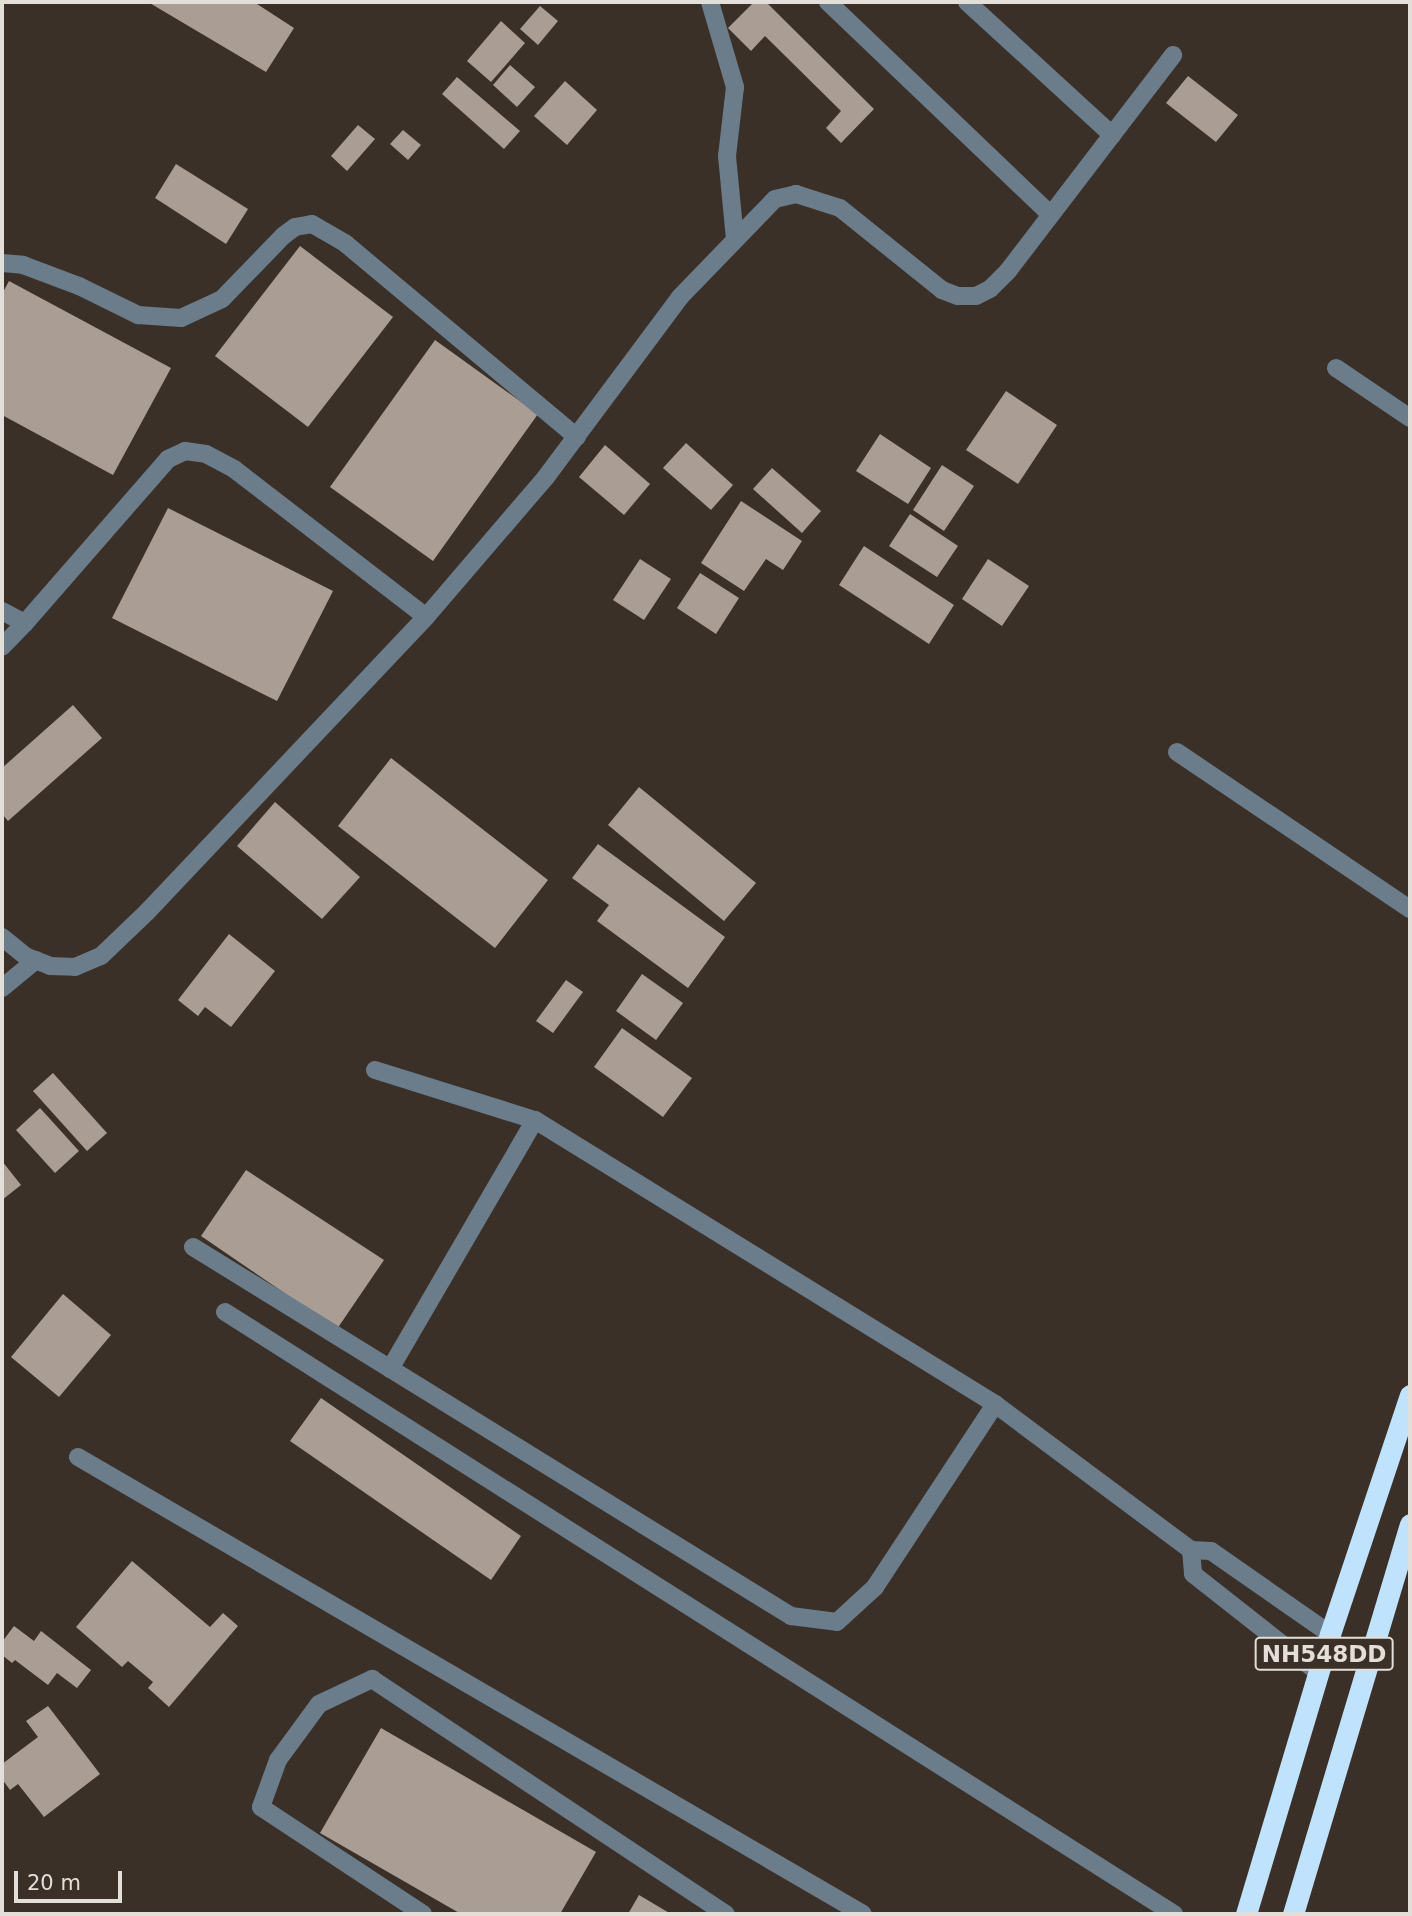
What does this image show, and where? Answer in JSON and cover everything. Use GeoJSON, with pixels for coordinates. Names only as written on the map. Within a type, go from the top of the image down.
{"type":"FeatureCollection","features":[{"type":"Feature","properties":{"kind":"highway","name":"NH548DD"},"geometry":{"type":"LineString","coordinates":[[1246,1914],[1330,1634],[1410,1395]]}},
{"type":"Feature","properties":{"kind":"highway","name":"NH548DD"},"geometry":{"type":"LineString","coordinates":[[1293,1914],[1410,1524]]}},
{"type":"Feature","properties":{"kind":"street"},"geometry":{"type":"LineString","coordinates":[[709,2],[735,87],[727,156],[735,240]]}},
{"type":"Feature","properties":{"kind":"street"},"geometry":{"type":"LineString","coordinates":[[828,2],[1051,215]]}},
{"type":"Feature","properties":{"kind":"street"},"geometry":{"type":"LineString","coordinates":[[967,2],[1112,135]]}},
{"type":"Feature","properties":{"kind":"street"},"geometry":{"type":"LineString","coordinates":[[2,937],[36,960],[50,966],[75,967],[101,956],[147,912],[426,617],[577,437],[680,297],[775,199],[796,194],[813,197],[847,213],[943,290],[958,296],[976,296],[990,289],[1008,271],[1173,55]]}},
{"type":"Feature","properties":{"kind":"street"},"geometry":{"type":"LineString","coordinates":[[2,263],[23,265],[79,286],[138,314],[181,318],[222,299],[282,236],[295,227],[312,224],[346,244],[577,437]]}},
{"type":"Feature","properties":{"kind":"street"},"geometry":{"type":"LineString","coordinates":[[1336,368],[1410,418]]}},
{"type":"Feature","properties":{"kind":"street"},"geometry":{"type":"LineString","coordinates":[[2,647],[168,459],[185,451],[206,454],[234,469],[426,617]]}},
{"type":"Feature","properties":{"kind":"street"},"geometry":{"type":"LineString","coordinates":[[2,611],[25,623]]}},
{"type":"Feature","properties":{"kind":"street"},"geometry":{"type":"LineString","coordinates":[[1177,752],[1410,909]]}},
{"type":"Feature","properties":{"kind":"street"},"geometry":{"type":"LineString","coordinates":[[2,988],[36,960]]}},
{"type":"Feature","properties":{"kind":"street"},"geometry":{"type":"LineString","coordinates":[[375,1069],[535,1120],[995,1404],[1191,1550],[1211,1551],[1330,1634]]}},
{"type":"Feature","properties":{"kind":"street"},"geometry":{"type":"LineString","coordinates":[[390,1369],[535,1120]]}},
{"type":"Feature","properties":{"kind":"street"},"geometry":{"type":"LineString","coordinates":[[193,1247],[791,1616],[837,1622],[875,1587],[995,1404]]}},
{"type":"Feature","properties":{"kind":"street"},"geometry":{"type":"LineString","coordinates":[[225,1312],[1174,1914]]}},
{"type":"Feature","properties":{"kind":"street"},"geometry":{"type":"LineString","coordinates":[[78,1457],[863,1914]]}},
{"type":"Feature","properties":{"kind":"street"},"geometry":{"type":"LineString","coordinates":[[1191,1550],[1193,1574],[1319,1672]]}},
{"type":"Feature","properties":{"kind":"street"},"geometry":{"type":"LineString","coordinates":[[423,1914],[261,1807],[278,1760],[319,1704],[372,1679],[726,1914]]}},
{"type":"Feature","properties":{"kind":"building"},"geometry":{"type":"Polygon","coordinates":[[[148,2],[254,2],[294,28],[266,72],[148,2]]]}},
{"type":"Feature","properties":{"kind":"building"},"geometry":{"type":"Polygon","coordinates":[[[754,2],[766,2],[874,109],[841,143],[826,128],[841,111],[765,36],[751,51],[728,28],[754,2]]]}},
{"type":"Feature","properties":{"kind":"building"},"geometry":{"type":"Polygon","coordinates":[[[540,6],[558,21],[538,45],[520,29],[540,6]]]}},
{"type":"Feature","properties":{"kind":"building"},"geometry":{"type":"Polygon","coordinates":[[[501,21],[525,43],[491,82],[467,61],[501,21]]]}},
{"type":"Feature","properties":{"kind":"building"},"geometry":{"type":"Polygon","coordinates":[[[510,65],[535,87],[517,107],[493,85],[510,65]]]}},
{"type":"Feature","properties":{"kind":"building"},"geometry":{"type":"Polygon","coordinates":[[[1188,76],[1238,115],[1216,142],[1166,103],[1188,76]]]}},
{"type":"Feature","properties":{"kind":"building"},"geometry":{"type":"Polygon","coordinates":[[[457,77],[520,131],[504,149],[442,94],[457,77]]]}},
{"type":"Feature","properties":{"kind":"building"},"geometry":{"type":"Polygon","coordinates":[[[565,81],[597,110],[567,145],[534,116],[565,81]]]}},
{"type":"Feature","properties":{"kind":"building"},"geometry":{"type":"Polygon","coordinates":[[[358,125],[375,139],[347,171],[331,156],[358,125]]]}},
{"type":"Feature","properties":{"kind":"building"},"geometry":{"type":"Polygon","coordinates":[[[403,130],[421,145],[408,160],[390,144],[403,130]]]}},
{"type":"Feature","properties":{"kind":"building"},"geometry":{"type":"Polygon","coordinates":[[[176,164],[248,209],[226,244],[155,198],[176,164]]]}},
{"type":"Feature","properties":{"kind":"building"},"geometry":{"type":"Polygon","coordinates":[[[300,246],[393,317],[308,427],[215,356],[300,246]]]}},
{"type":"Feature","properties":{"kind":"building"},"geometry":{"type":"Polygon","coordinates":[[[9,281],[171,368],[113,475],[2,415],[2,294],[9,281]]]}},
{"type":"Feature","properties":{"kind":"building"},"geometry":{"type":"Polygon","coordinates":[[[435,340],[538,414],[433,561],[330,487],[435,340]]]}},
{"type":"Feature","properties":{"kind":"building"},"geometry":{"type":"Polygon","coordinates":[[[1006,391],[1057,425],[1018,484],[966,450],[1006,391]]]}},
{"type":"Feature","properties":{"kind":"building"},"geometry":{"type":"Polygon","coordinates":[[[880,434],[931,468],[908,504],[856,471],[880,434]]]}},
{"type":"Feature","properties":{"kind":"building"},"geometry":{"type":"Polygon","coordinates":[[[686,443],[733,485],[711,510],[663,468],[686,443]]]}},
{"type":"Feature","properties":{"kind":"building"},"geometry":{"type":"Polygon","coordinates":[[[605,445],[650,484],[624,515],[579,477],[605,445]]]}},
{"type":"Feature","properties":{"kind":"building"},"geometry":{"type":"Polygon","coordinates":[[[942,465],[974,486],[944,531],[913,510],[942,465]]]}},
{"type":"Feature","properties":{"kind":"building"},"geometry":{"type":"Polygon","coordinates":[[[772,468],[821,511],[802,533],[753,489],[772,468]]]}},
{"type":"Feature","properties":{"kind":"building"},"geometry":{"type":"Polygon","coordinates":[[[741,501],[802,541],[783,570],[766,559],[744,591],[701,563],[741,501]]]}},
{"type":"Feature","properties":{"kind":"building"},"geometry":{"type":"Polygon","coordinates":[[[168,508],[333,591],[277,701],[112,618],[168,508]]]}},
{"type":"Feature","properties":{"kind":"building"},"geometry":{"type":"Polygon","coordinates":[[[910,514],[958,546],[937,577],[889,546],[910,514]]]}},
{"type":"Feature","properties":{"kind":"building"},"geometry":{"type":"Polygon","coordinates":[[[864,546],[954,605],[929,644],[839,585],[864,546]]]}},
{"type":"Feature","properties":{"kind":"building"},"geometry":{"type":"Polygon","coordinates":[[[640,559],[671,579],[644,620],[613,600],[640,559]]]}},
{"type":"Feature","properties":{"kind":"building"},"geometry":{"type":"Polygon","coordinates":[[[988,559],[1029,586],[1002,626],[962,599],[988,559]]]}},
{"type":"Feature","properties":{"kind":"building"},"geometry":{"type":"Polygon","coordinates":[[[700,573],[739,598],[716,634],[677,608],[700,573]]]}},
{"type":"Feature","properties":{"kind":"building"},"geometry":{"type":"Polygon","coordinates":[[[73,705],[102,738],[8,821],[2,814],[2,768],[73,705]]]}},
{"type":"Feature","properties":{"kind":"building"},"geometry":{"type":"Polygon","coordinates":[[[391,758],[548,880],[495,948],[338,826],[391,758]]]}},
{"type":"Feature","properties":{"kind":"building"},"geometry":{"type":"Polygon","coordinates":[[[639,787],[756,883],[724,921],[608,825],[639,787]]]}},
{"type":"Feature","properties":{"kind":"building"},"geometry":{"type":"Polygon","coordinates":[[[275,802],[360,877],[322,919],[237,846],[275,802]]]}},
{"type":"Feature","properties":{"kind":"building"},"geometry":{"type":"Polygon","coordinates":[[[598,844],[725,937],[688,988],[597,921],[609,905],[572,878],[598,844]]]}},
{"type":"Feature","properties":{"kind":"building"},"geometry":{"type":"Polygon","coordinates":[[[229,934],[275,971],[231,1027],[205,1007],[198,1016],[178,1000],[229,934]]]}},
{"type":"Feature","properties":{"kind":"building"},"geometry":{"type":"Polygon","coordinates":[[[642,974],[683,1003],[656,1040],[616,1011],[642,974]]]}},
{"type":"Feature","properties":{"kind":"building"},"geometry":{"type":"Polygon","coordinates":[[[566,980],[583,992],[553,1033],[536,1021],[566,980]]]}},
{"type":"Feature","properties":{"kind":"building"},"geometry":{"type":"Polygon","coordinates":[[[622,1028],[692,1078],[663,1117],[594,1067],[622,1028]]]}},
{"type":"Feature","properties":{"kind":"building"},"geometry":{"type":"Polygon","coordinates":[[[53,1073],[107,1133],[87,1151],[33,1091],[53,1073]]]}},
{"type":"Feature","properties":{"kind":"building"},"geometry":{"type":"Polygon","coordinates":[[[40,1108],[79,1151],[55,1173],[16,1130],[40,1108]]]}},
{"type":"Feature","properties":{"kind":"building"},"geometry":{"type":"Polygon","coordinates":[[[2,1161],[21,1185],[2,1200],[2,1161]]]}},
{"type":"Feature","properties":{"kind":"building"},"geometry":{"type":"Polygon","coordinates":[[[246,1170],[384,1260],[337,1329],[201,1236],[246,1170]]]}},
{"type":"Feature","properties":{"kind":"building"},"geometry":{"type":"Polygon","coordinates":[[[63,1294],[111,1335],[59,1397],[11,1357],[63,1294]]]}},
{"type":"Feature","properties":{"kind":"building"},"geometry":{"type":"Polygon","coordinates":[[[321,1398],[521,1536],[491,1580],[290,1441],[321,1398]]]}},
{"type":"Feature","properties":{"kind":"building"},"geometry":{"type":"Polygon","coordinates":[[[132,1561],[210,1627],[223,1613],[238,1626],[169,1707],[148,1688],[153,1682],[128,1661],[122,1667],[76,1627],[132,1561]]]}},
{"type":"Feature","properties":{"kind":"building"},"geometry":{"type":"Polygon","coordinates":[[[14,1626],[34,1641],[41,1631],[91,1670],[77,1688],[57,1673],[48,1685],[15,1660],[12,1663],[2,1655],[2,1642],[14,1626]]]}},
{"type":"Feature","properties":{"kind":"building"},"geometry":{"type":"Polygon","coordinates":[[[48,1706],[100,1774],[44,1817],[18,1784],[10,1790],[2,1779],[2,1764],[38,1737],[26,1721],[48,1706]]]}},
{"type":"Feature","properties":{"kind":"building"},"geometry":{"type":"Polygon","coordinates":[[[381,1728],[596,1852],[560,1914],[461,1914],[320,1833],[381,1728]]]}},
{"type":"Feature","properties":{"kind":"building"},"geometry":{"type":"Polygon","coordinates":[[[639,1895],[671,1914],[628,1914],[639,1895]]]}}]}
